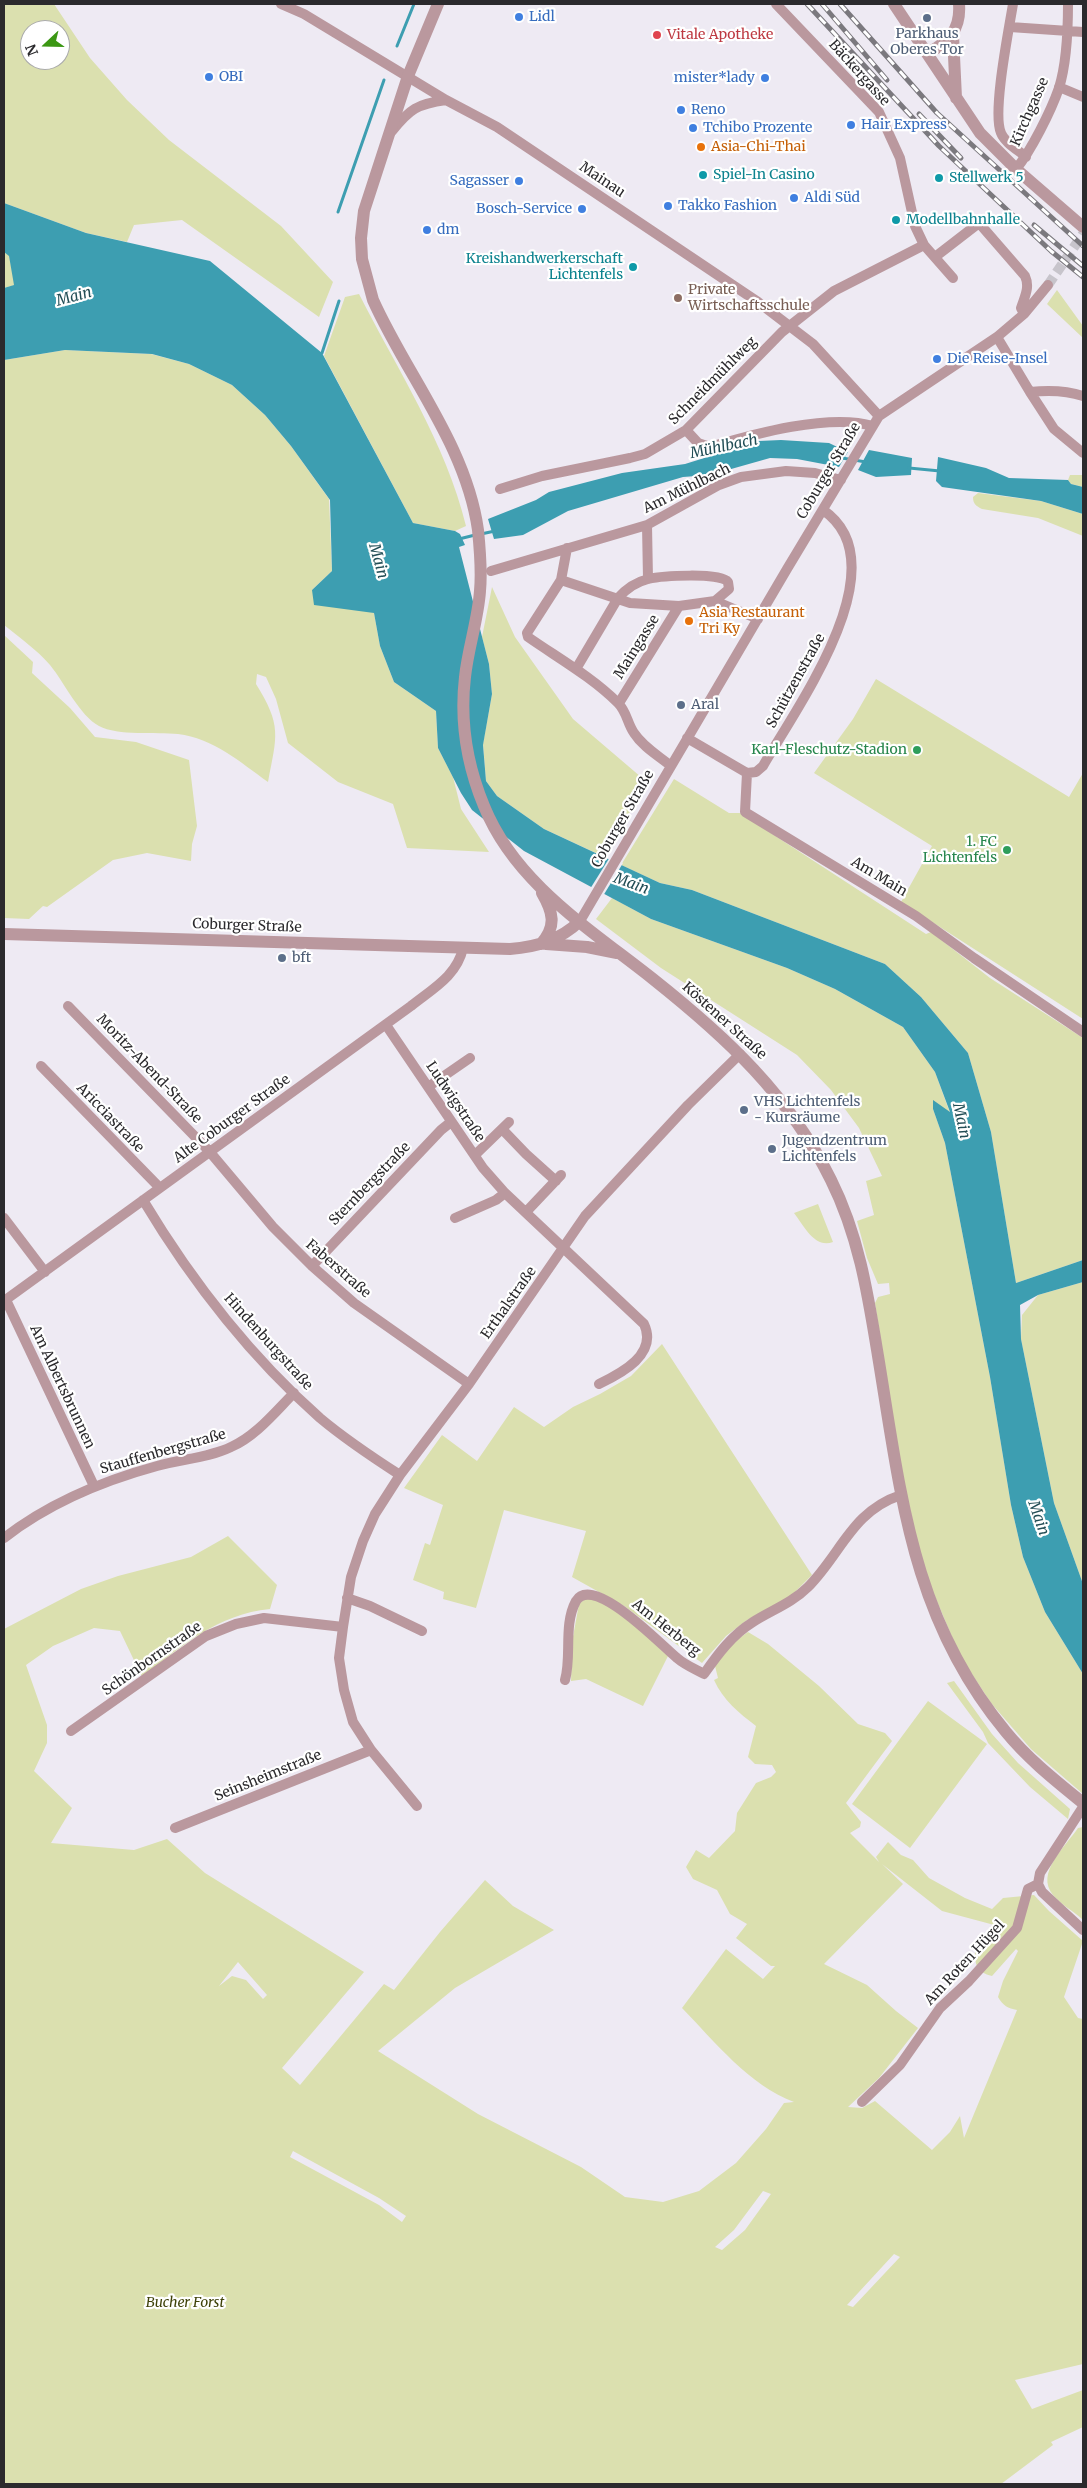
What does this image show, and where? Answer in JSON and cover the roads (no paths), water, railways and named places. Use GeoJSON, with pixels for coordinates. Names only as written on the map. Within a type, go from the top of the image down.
{"type":"FeatureCollection","features":[{"type":"Feature","properties":{"kind":"street","name":"Mainau"},"geometry":{"type":"LineString","coordinates":[[281,4],[310,17],[446,100],[491,124],[571,175],[790,326],[833,364],[879,416]]}},
{"type":"Feature","properties":{"kind":"street"},"geometry":{"type":"LineString","coordinates":[[438,4],[408,76],[364,211],[360,238],[365,275],[377,309],[452,447],[471,497],[478,532],[481,576],[479,602],[464,680],[465,735],[473,775],[488,816],[502,841],[538,886],[550,909],[553,921],[548,936],[541,944]]}},
{"type":"Feature","properties":{"kind":"street","name":"Bäckergasse"},"geometry":{"type":"LineString","coordinates":[[776,4],[879,112],[900,158],[915,226],[924,245],[953,278]]}},
{"type":"Feature","properties":{"kind":"street"},"geometry":{"type":"LineString","coordinates":[[894,4],[928,53],[956,100],[980,133],[1016,169],[1083,228]]}},
{"type":"Feature","properties":{"kind":"street"},"geometry":{"type":"LineString","coordinates":[[956,100],[953,35],[959,18],[959,4]]}},
{"type":"Feature","properties":{"kind":"street"},"geometry":{"type":"LineString","coordinates":[[1013,4],[1004,56],[999,124],[1004,138],[1026,157]]}},
{"type":"Feature","properties":{"kind":"street","name":"Kirchgasse"},"geometry":{"type":"LineString","coordinates":[[1016,169],[1026,157],[1059,87],[1068,30],[1068,4]]}},
{"type":"Feature","properties":{"kind":"street"},"geometry":{"type":"LineString","coordinates":[[1010,27],[1083,32]]}},
{"type":"Feature","properties":{"kind":"street"},"geometry":{"type":"LineString","coordinates":[[928,53],[953,35]]}},
{"type":"Feature","properties":{"kind":"street"},"geometry":{"type":"LineString","coordinates":[[1059,87],[1083,97]]}},
{"type":"Feature","properties":{"kind":"street"},"geometry":{"type":"LineString","coordinates":[[391,132],[409,111],[427,103],[446,100]]}},
{"type":"Feature","properties":{"kind":"street"},"geometry":{"type":"LineString","coordinates":[[935,257],[979,223],[1025,276],[1027,292],[1021,308],[1024,314]]}},
{"type":"Feature","properties":{"kind":"street","name":"Schneidmühlweg"},"geometry":{"type":"LineString","coordinates":[[500,489],[542,476],[630,458],[652,450],[686,430],[790,326],[834,291],[924,245]]}},
{"type":"Feature","properties":{"kind":"street","name":"Coburger Straße"},"geometry":{"type":"LineString","coordinates":[[4,934],[510,949],[541,944],[561,936],[580,921],[879,416],[997,337],[1024,314],[1048,285]]}},
{"type":"Feature","properties":{"kind":"street"},"geometry":{"type":"LineString","coordinates":[[997,337],[1054,430],[1083,453]]}},
{"type":"Feature","properties":{"kind":"street"},"geometry":{"type":"LineString","coordinates":[[1030,392],[1048,390],[1072,392],[1083,396]]}},
{"type":"Feature","properties":{"kind":"street"},"geometry":{"type":"LineString","coordinates":[[686,430],[698,443],[710,446],[788,427],[853,422],[873,426]]}},
{"type":"Feature","properties":{"kind":"street","name":"Am Mühlbach"},"geometry":{"type":"LineString","coordinates":[[491,571],[647,525],[719,486],[741,477],[786,471],[843,477]]}},
{"type":"Feature","properties":{"kind":"street","name":"Schützenstraße"},"geometry":{"type":"LineString","coordinates":[[747,774],[756,772],[763,766],[835,642],[850,594],[852,575],[846,534],[833,516],[823,510]]}},
{"type":"Feature","properties":{"kind":"street"},"geometry":{"type":"LineString","coordinates":[[647,525],[648,579]]}},
{"type":"Feature","properties":{"kind":"street"},"geometry":{"type":"LineString","coordinates":[[566,548],[561,580],[527,633],[528,637],[619,703],[627,715],[634,733],[648,748],[672,766]]}},
{"type":"Feature","properties":{"kind":"street"},"geometry":{"type":"LineString","coordinates":[[576,670],[618,598],[627,588],[648,579],[677,576],[724,577],[728,582],[728,589],[715,601]]}},
{"type":"Feature","properties":{"kind":"street"},"geometry":{"type":"LineString","coordinates":[[561,580],[630,603],[679,606],[715,601],[758,619]]}},
{"type":"Feature","properties":{"kind":"street","name":"Maingasse"},"geometry":{"type":"LineString","coordinates":[[619,703],[679,606]]}},
{"type":"Feature","properties":{"kind":"street"},"geometry":{"type":"LineString","coordinates":[[687,738],[747,774]]}},
{"type":"Feature","properties":{"kind":"street","name":"Am Main"},"geometry":{"type":"LineString","coordinates":[[747,774],[745,812],[916,916],[1083,1032]]}},
{"type":"Feature","properties":{"kind":"street","name":"Köstener Straße"},"geometry":{"type":"LineString","coordinates":[[538,886],[696,1014],[766,1080],[798,1120],[832,1181],[854,1235],[868,1295],[910,1541],[940,1627],[962,1670],[1008,1735],[1034,1762],[1083,1805]]}},
{"type":"Feature","properties":{"kind":"street","name":"Köstener Straße"},"geometry":{"type":"LineString","coordinates":[[541,944],[587,947],[620,954]]}},
{"type":"Feature","properties":{"kind":"street","name":"Alte Coburger Straße"},"geometry":{"type":"LineString","coordinates":[[5,1301],[209,1151],[386,1025],[452,973],[460,961],[463,948]]}},
{"type":"Feature","properties":{"kind":"street","name":"Moritz-Abend-Straße"},"geometry":{"type":"LineString","coordinates":[[68,1006],[209,1151]]}},
{"type":"Feature","properties":{"kind":"street","name":"Ludwigstraße"},"geometry":{"type":"LineString","coordinates":[[386,1025],[474,1155],[505,1193],[644,1324],[649,1334],[646,1350],[616,1376],[599,1384]]}},
{"type":"Feature","properties":{"kind":"street","name":"Erthalstraße"},"geometry":{"type":"LineString","coordinates":[[417,1806],[371,1750],[348,1708],[339,1658],[347,1598],[363,1541],[375,1514],[400,1476],[469,1384],[585,1216],[637,1159],[740,1054]]}},
{"type":"Feature","properties":{"kind":"street"},"geometry":{"type":"LineString","coordinates":[[428,1087],[470,1058]]}},
{"type":"Feature","properties":{"kind":"street","name":"Aricciastraße"},"geometry":{"type":"LineString","coordinates":[[41,1066],[160,1188]]}},
{"type":"Feature","properties":{"kind":"street","name":"Sternbergstraße"},"geometry":{"type":"LineString","coordinates":[[312,1266],[428,1143],[451,1122]]}},
{"type":"Feature","properties":{"kind":"street"},"geometry":{"type":"LineString","coordinates":[[474,1155],[505,1125],[531,1159],[559,1178],[526,1212]]}},
{"type":"Feature","properties":{"kind":"street","name":"Faberstraße"},"geometry":{"type":"LineString","coordinates":[[209,1151],[273,1227],[312,1266],[354,1302],[469,1384]]}},
{"type":"Feature","properties":{"kind":"street"},"geometry":{"type":"LineString","coordinates":[[455,1218],[496,1200],[505,1193]]}},
{"type":"Feature","properties":{"kind":"street","name":"Hindenburgstraße"},"geometry":{"type":"LineString","coordinates":[[143,1200],[185,1265],[210,1299],[294,1393],[356,1446],[400,1476]]}},
{"type":"Feature","properties":{"kind":"street"},"geometry":{"type":"LineString","coordinates":[[4,1218],[45,1272]]}},
{"type":"Feature","properties":{"kind":"street","name":"Am Albertsbrunnen"},"geometry":{"type":"LineString","coordinates":[[5,1301],[94,1486]]}},
{"type":"Feature","properties":{"kind":"street","name":"Stauffenbergstraße"},"geometry":{"type":"LineString","coordinates":[[4,1538],[51,1507],[94,1486],[157,1466],[231,1448],[250,1436],[294,1393]]}},
{"type":"Feature","properties":{"kind":"street","name":"Am Herberg"},"geometry":{"type":"LineString","coordinates":[[564,1680],[571,1616],[577,1600],[583,1594],[592,1593],[604,1599],[628,1615],[679,1660],[704,1674],[717,1654],[744,1628],[790,1603],[810,1585],[862,1517],[882,1502],[901,1495]]}},
{"type":"Feature","properties":{"kind":"street"},"geometry":{"type":"LineString","coordinates":[[347,1598],[370,1606],[422,1631]]}},
{"type":"Feature","properties":{"kind":"street","name":"Schönbornstraße"},"geometry":{"type":"LineString","coordinates":[[71,1731],[206,1636],[236,1624],[264,1618],[343,1627]]}},
{"type":"Feature","properties":{"kind":"street","name":"Seinsheimstraße"},"geometry":{"type":"LineString","coordinates":[[174,1828],[371,1750]]}},
{"type":"Feature","properties":{"kind":"street","name":"Am Roten Hügel"},"geometry":{"type":"LineString","coordinates":[[862,2102],[900,2065],[940,2008],[1017,1928],[1028,1889],[1038,1884],[1040,1873],[1083,1805]]}},
{"type":"Feature","properties":{"kind":"street"},"geometry":{"type":"LineString","coordinates":[[1038,1884],[1048,1897],[1083,1930]]}},
{"type":"Feature","properties":{"kind":"water","name":"Main"},"geometry":{"type":"Polygon","coordinates":[[[4,203],[86,233],[210,261],[322,353],[413,523],[455,531],[460,534],[465,545],[459,547],[489,664],[492,694],[483,745],[486,781],[497,796],[544,829],[660,883],[692,890],[885,964],[921,997],[968,1053],[991,1132],[1016,1283],[1083,1260],[1083,1282],[1038,1295],[1020,1305],[1021,1339],[1054,1503],[1083,1584],[1083,1674],[1045,1612],[1023,1557],[1011,1505],[990,1377],[945,1143],[933,1109],[933,1100],[950,1112],[935,1072],[903,1027],[835,989],[787,968],[651,919],[524,851],[472,810],[438,748],[436,711],[394,682],[380,646],[374,613],[314,605],[312,590],[332,571],[330,500],[291,446],[265,415],[232,385],[189,364],[152,354],[65,350],[4,360],[4,288],[14,285],[9,256],[4,252],[4,203]]]}},
{"type":"Feature","properties":{"kind":"water"},"geometry":{"type":"Polygon","coordinates":[[[781,440],[829,443],[848,452],[839,467],[797,459],[770,458],[710,475],[683,477],[568,511],[523,535],[494,539],[488,519],[536,500],[549,492],[622,473],[685,464],[759,441],[781,440]]]}},
{"type":"Feature","properties":{"kind":"water"},"geometry":{"type":"Polygon","coordinates":[[[869,450],[912,458],[911,475],[876,477],[858,470],[869,450]]]}},
{"type":"Feature","properties":{"kind":"water"},"geometry":{"type":"Polygon","coordinates":[[[938,457],[986,468],[1009,478],[1068,480],[1071,484],[1083,487],[1083,514],[1041,501],[942,487],[936,481],[938,457]]]}},
{"type":"Feature","properties":{"kind":"waterway"},"geometry":{"type":"LineString","coordinates":[[397,46],[414,4]]}},
{"type":"Feature","properties":{"kind":"waterway"},"geometry":{"type":"LineString","coordinates":[[338,212],[384,80]]}},
{"type":"Feature","properties":{"kind":"waterway"},"geometry":{"type":"LineString","coordinates":[[322,353],[339,301]]}},
{"type":"Feature","properties":{"kind":"waterway","name":"Mühlbach"},"geometry":{"type":"LineString","coordinates":[[842,458],[866,462]]}},
{"type":"Feature","properties":{"kind":"waterway","name":"Mühlbach"},"geometry":{"type":"LineString","coordinates":[[909,468],[940,471]]}},
{"type":"Feature","properties":{"kind":"waterway","name":"Mühlbach"},"geometry":{"type":"LineString","coordinates":[[481,534],[495,531]]}},
{"type":"Feature","properties":{"kind":"waterway","name":"Mühlbach"},"geometry":{"type":"LineString","coordinates":[[459,539],[475,535]]}},
{"type":"Feature","properties":{"kind":"tunnel"},"geometry":{"type":"LineString","coordinates":[[1048,285],[1083,234]]}},
{"type":"Feature","properties":{"kind":"railway"},"geometry":{"type":"LineString","coordinates":[[807,4],[939,146],[1051,251],[1083,277]]}},
{"type":"Feature","properties":{"kind":"railway"},"geometry":{"type":"LineString","coordinates":[[822,4],[887,80]]}},
{"type":"Feature","properties":{"kind":"railway"},"geometry":{"type":"LineString","coordinates":[[840,4],[937,113],[1083,246]]}},
{"type":"Feature","properties":{"kind":"railway"},"geometry":{"type":"LineString","coordinates":[[919,114],[961,158]]}},
{"type":"Feature","properties":{"kind":"railway"},"geometry":{"type":"LineString","coordinates":[[1034,225],[1083,266]]}},
{"type":"Feature","properties":{"kind":"place","name":"Lidl"},"geometry":{"type":"Point","coordinates":[519,17]}},
{"type":"Feature","properties":{"kind":"place","name":"Parkhaus Oberes Tor"},"geometry":{"type":"Point","coordinates":[927,18]}},
{"type":"Feature","properties":{"kind":"place","name":"Vitale Apotheke"},"geometry":{"type":"Point","coordinates":[657,35]}},
{"type":"Feature","properties":{"kind":"place","name":"OBI"},"geometry":{"type":"Point","coordinates":[209,77]}},
{"type":"Feature","properties":{"kind":"place","name":"mister*lady"},"geometry":{"type":"Point","coordinates":[765,78]}},
{"type":"Feature","properties":{"kind":"place","name":"Reno"},"geometry":{"type":"Point","coordinates":[681,110]}},
{"type":"Feature","properties":{"kind":"place","name":"Hair Express"},"geometry":{"type":"Point","coordinates":[851,125]}},
{"type":"Feature","properties":{"kind":"place","name":"Tchibo Prozente"},"geometry":{"type":"Point","coordinates":[693,128]}},
{"type":"Feature","properties":{"kind":"place","name":"Asia-Chi-Thai"},"geometry":{"type":"Point","coordinates":[701,147]}},
{"type":"Feature","properties":{"kind":"place","name":"Spiel-In Casino"},"geometry":{"type":"Point","coordinates":[703,175]}},
{"type":"Feature","properties":{"kind":"place","name":"Stellwerk 5"},"geometry":{"type":"Point","coordinates":[939,178]}},
{"type":"Feature","properties":{"kind":"place","name":"Sagasser"},"geometry":{"type":"Point","coordinates":[519,181]}},
{"type":"Feature","properties":{"kind":"place","name":"Aldi Süd"},"geometry":{"type":"Point","coordinates":[794,198]}},
{"type":"Feature","properties":{"kind":"place","name":"Takko Fashion"},"geometry":{"type":"Point","coordinates":[668,206]}},
{"type":"Feature","properties":{"kind":"place","name":"Bosch-Service"},"geometry":{"type":"Point","coordinates":[582,209]}},
{"type":"Feature","properties":{"kind":"place","name":"Modellbahnhalle"},"geometry":{"type":"Point","coordinates":[896,220]}},
{"type":"Feature","properties":{"kind":"place","name":"dm"},"geometry":{"type":"Point","coordinates":[427,230]}},
{"type":"Feature","properties":{"kind":"place","name":"Kreishandwerkerschaft Lichtenfels"},"geometry":{"type":"Point","coordinates":[633,267]}},
{"type":"Feature","properties":{"kind":"place","name":"Private Wirtschaftsschule"},"geometry":{"type":"Point","coordinates":[678,298]}},
{"type":"Feature","properties":{"kind":"place","name":"Die Reise-Insel"},"geometry":{"type":"Point","coordinates":[937,359]}},
{"type":"Feature","properties":{"kind":"place","name":"Asia Restaurant Tri Ky"},"geometry":{"type":"Point","coordinates":[689,621]}},
{"type":"Feature","properties":{"kind":"place","name":"Aral"},"geometry":{"type":"Point","coordinates":[681,705]}},
{"type":"Feature","properties":{"kind":"place","name":"Karl-Fleschutz-Stadion"},"geometry":{"type":"Point","coordinates":[917,750]}},
{"type":"Feature","properties":{"kind":"place","name":"1. FC Lichtenfels"},"geometry":{"type":"Point","coordinates":[1007,850]}},
{"type":"Feature","properties":{"kind":"place","name":"bft"},"geometry":{"type":"Point","coordinates":[282,958]}},
{"type":"Feature","properties":{"kind":"place","name":"VHS Lichtenfels - Kursräume"},"geometry":{"type":"Point","coordinates":[744,1110]}},
{"type":"Feature","properties":{"kind":"place","name":"Jugendzentrum Lichtenfels"},"geometry":{"type":"Point","coordinates":[772,1149]}},
{"type":"Feature","properties":{"kind":"park label","name":"Bucher Forst"},"geometry":{"type":"Point","coordinates":[185,2303]}}]}
